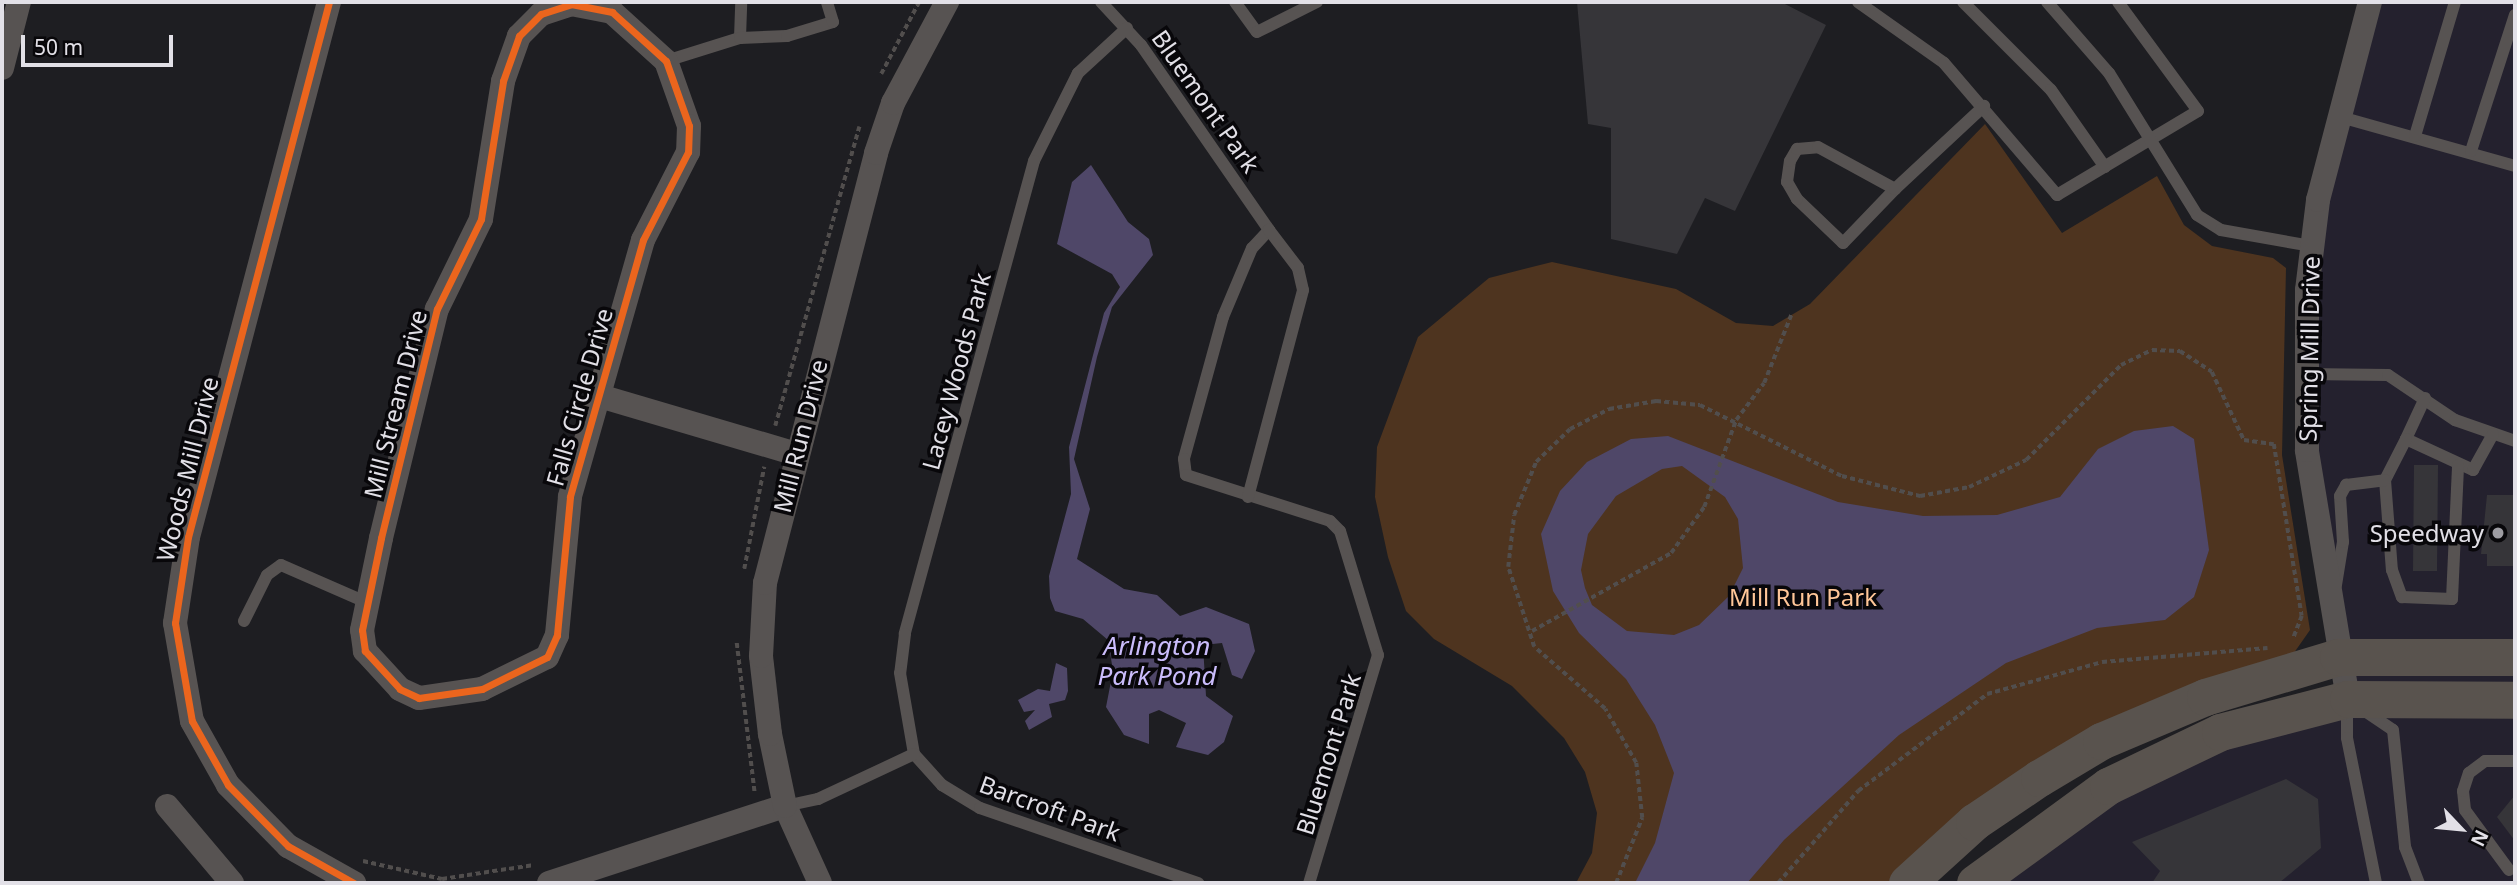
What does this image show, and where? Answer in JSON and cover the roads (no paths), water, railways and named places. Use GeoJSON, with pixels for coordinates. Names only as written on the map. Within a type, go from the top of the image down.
{"type":"FeatureCollection","features":[{"type":"Feature","properties":{"kind":"main road"},"geometry":{"type":"LineString","coordinates":[[1907,883],[1974,822],[2101,741],[2205,697],[2338,657],[2515,657]]}},
{"type":"Feature","properties":{"kind":"main road"},"geometry":{"type":"LineString","coordinates":[[1975,883],[2108,786],[2220,732],[2347,699],[2515,700]]}},
{"type":"Feature","properties":{"kind":"street"},"geometry":{"type":"LineString","coordinates":[[2,68],[19,2]]}},
{"type":"Feature","properties":{"kind":"street","name":"Woods Mill Drive"},"geometry":{"type":"LineString","coordinates":[[329,2],[188,537],[175,623],[192,721],[228,785],[280,839],[354,883]]}},
{"type":"Feature","properties":{"kind":"street","name":"Mill Run Drive"},"geometry":{"type":"LineString","coordinates":[[820,883],[785,806],[765,704],[761,620],[782,449],[893,103],[947,2]]}},
{"type":"Feature","properties":{"kind":"street","name":"Spring Mill Drive"},"geometry":{"type":"LineString","coordinates":[[2347,699],[2308,461],[2305,374],[2311,246],[2337,116],[2370,2]]}},
{"type":"Feature","properties":{"kind":"street","name":"Mill Stream Drive"},"geometry":{"type":"LineString","coordinates":[[455,694],[419,698],[377,668],[365,651],[368,603],[437,309],[481,219],[503,81],[519,36],[545,7],[571,4],[612,12],[666,61]]}},
{"type":"Feature","properties":{"kind":"street","name":"Falls Circle Drive"},"geometry":{"type":"LineString","coordinates":[[455,694],[482,690],[547,657],[557,635],[570,497],[603,397],[643,240],[688,152],[689,126],[666,61]]}},
{"type":"Feature","properties":{"kind":"street","name":"Falls Circle Drive"},"geometry":{"type":"LineString","coordinates":[[603,397],[782,449]]}},
{"type":"Feature","properties":{"kind":"street"},"geometry":{"type":"LineString","coordinates":[[167,806],[232,883]]}},
{"type":"Feature","properties":{"kind":"street"},"geometry":{"type":"LineString","coordinates":[[547,872],[785,806]]}},
{"type":"Feature","properties":{"kind":"lane"},"geometry":{"type":"LineString","coordinates":[[740,38],[741,2]]}},
{"type":"Feature","properties":{"kind":"lane"},"geometry":{"type":"LineString","coordinates":[[666,61],[740,38],[788,36],[832,22],[827,2]]}},
{"type":"Feature","properties":{"kind":"lane","name":"Bluemont Park"},"geometry":{"type":"LineString","coordinates":[[1101,2],[1127,28],[1298,268],[1303,290],[1248,497]]}},
{"type":"Feature","properties":{"kind":"lane"},"geometry":{"type":"LineString","coordinates":[[1235,2],[1257,32],[1317,2]]}},
{"type":"Feature","properties":{"kind":"lane"},"geometry":{"type":"LineString","coordinates":[[1858,2],[1944,63],[1984,106],[2057,195],[2198,111],[2118,2]]}},
{"type":"Feature","properties":{"kind":"lane"},"geometry":{"type":"LineString","coordinates":[[1963,2],[2051,90],[2105,167]]}},
{"type":"Feature","properties":{"kind":"lane"},"geometry":{"type":"LineString","coordinates":[[2047,2],[2109,73],[2153,138],[2197,215],[2221,230],[2311,246]]}},
{"type":"Feature","properties":{"kind":"lane"},"geometry":{"type":"LineString","coordinates":[[2414,135],[2455,2]]}},
{"type":"Feature","properties":{"kind":"lane"},"geometry":{"type":"LineString","coordinates":[[2471,151],[2515,15]]}},
{"type":"Feature","properties":{"kind":"lane","name":"Lacey Woods Park"},"geometry":{"type":"LineString","coordinates":[[914,754],[900,673],[905,634],[1022,201],[1064,93],[1127,28]]}},
{"type":"Feature","properties":{"kind":"lane"},"geometry":{"type":"LineString","coordinates":[[1895,189],[1818,147],[1797,149],[1790,161],[1787,182],[1797,199],[1843,243],[1895,189],[1984,106]]}},
{"type":"Feature","properties":{"kind":"lane"},"geometry":{"type":"LineString","coordinates":[[2337,116],[2471,151],[2515,166]]}},
{"type":"Feature","properties":{"kind":"lane","name":"Bluemont Park"},"geometry":{"type":"LineString","coordinates":[[1269,230],[1237,276],[1184,459],[1186,475],[1248,497],[1319,515],[1340,531],[1378,655],[1309,883]]}},
{"type":"Feature","properties":{"kind":"lane"},"geometry":{"type":"LineString","coordinates":[[2305,374],[2388,375],[2455,420],[2515,441]]}},
{"type":"Feature","properties":{"kind":"lane"},"geometry":{"type":"LineString","coordinates":[[2425,398],[2385,480],[2392,570],[2402,597],[2452,599],[2458,465]]}},
{"type":"Feature","properties":{"kind":"lane"},"geometry":{"type":"LineString","coordinates":[[2406,439],[2473,470],[2493,434]]}},
{"type":"Feature","properties":{"kind":"lane"},"geometry":{"type":"LineString","coordinates":[[2332,606],[2343,542],[2340,496],[2346,485],[2385,480]]}},
{"type":"Feature","properties":{"kind":"lane"},"geometry":{"type":"LineString","coordinates":[[244,621],[267,575],[281,565],[368,603]]}},
{"type":"Feature","properties":{"kind":"lane"},"geometry":{"type":"LineString","coordinates":[[2347,699],[2347,738],[2375,883]]}},
{"type":"Feature","properties":{"kind":"lane"},"geometry":{"type":"LineString","coordinates":[[2347,699],[2393,730],[2405,847],[2419,883]]}},
{"type":"Feature","properties":{"kind":"lane"},"geometry":{"type":"LineString","coordinates":[[785,806],[818,799],[914,754]]}},
{"type":"Feature","properties":{"kind":"lane","name":"Barcroft Park"},"geometry":{"type":"LineString","coordinates":[[914,754],[942,785],[980,808],[1198,883]]}},
{"type":"Feature","properties":{"kind":"lane"},"geometry":{"type":"LineString","coordinates":[[2509,870],[2465,810],[2463,791],[2469,773],[2485,761],[2515,761]]}},
{"type":"Feature","properties":{"kind":"water","name":"Arlington Park Pond"},"geometry":{"type":"Polygon","coordinates":[[[1091,165],[1128,222],[1149,239],[1153,255],[1112,307],[1097,357],[1074,459],[1090,509],[1077,559],[1124,589],[1157,595],[1180,616],[1206,607],[1249,624],[1255,651],[1242,679],[1232,675],[1222,643],[1203,645],[1206,696],[1233,716],[1224,742],[1208,755],[1176,747],[1186,723],[1159,710],[1149,714],[1149,744],[1124,735],[1106,707],[1113,671],[1108,640],[1083,619],[1055,611],[1050,598],[1049,576],[1071,494],[1069,447],[1104,313],[1120,287],[1112,274],[1057,244],[1072,182],[1091,165]]]}},
{"type":"Feature","properties":{"kind":"water"},"geometry":{"type":"Polygon","coordinates":[[[2173,426],[2194,439],[2209,550],[2194,597],[2165,620],[2097,628],[2006,663],[1899,735],[1784,840],[1747,883],[1635,883],[1655,843],[1674,773],[1655,725],[1626,679],[1579,633],[1553,591],[1541,534],[1560,491],[1587,462],[1631,439],[1668,436],[1838,502],[1923,516],[1997,515],[2060,497],[2098,449],[2134,431],[2173,426]],[[1682,466],[1662,469],[1616,496],[1588,534],[1581,570],[1592,605],[1627,631],[1674,635],[1699,625],[1729,596],[1743,568],[1738,519],[1725,497],[1682,466]]]}},
{"type":"Feature","properties":{"kind":"water"},"geometry":{"type":"Polygon","coordinates":[[[1056,663],[1067,668],[1068,691],[1065,700],[1049,704],[1052,717],[1029,730],[1025,721],[1035,710],[1024,712],[1018,700],[1038,689],[1050,691],[1056,663]]]}},
{"type":"Feature","properties":{"kind":"place","name":"Speedway"},"geometry":{"type":"Point","coordinates":[2498,533]}},
{"type":"Feature","properties":{"kind":"park label","name":"Mill Run Park"},"geometry":{"type":"Point","coordinates":[1803,597]}}]}
